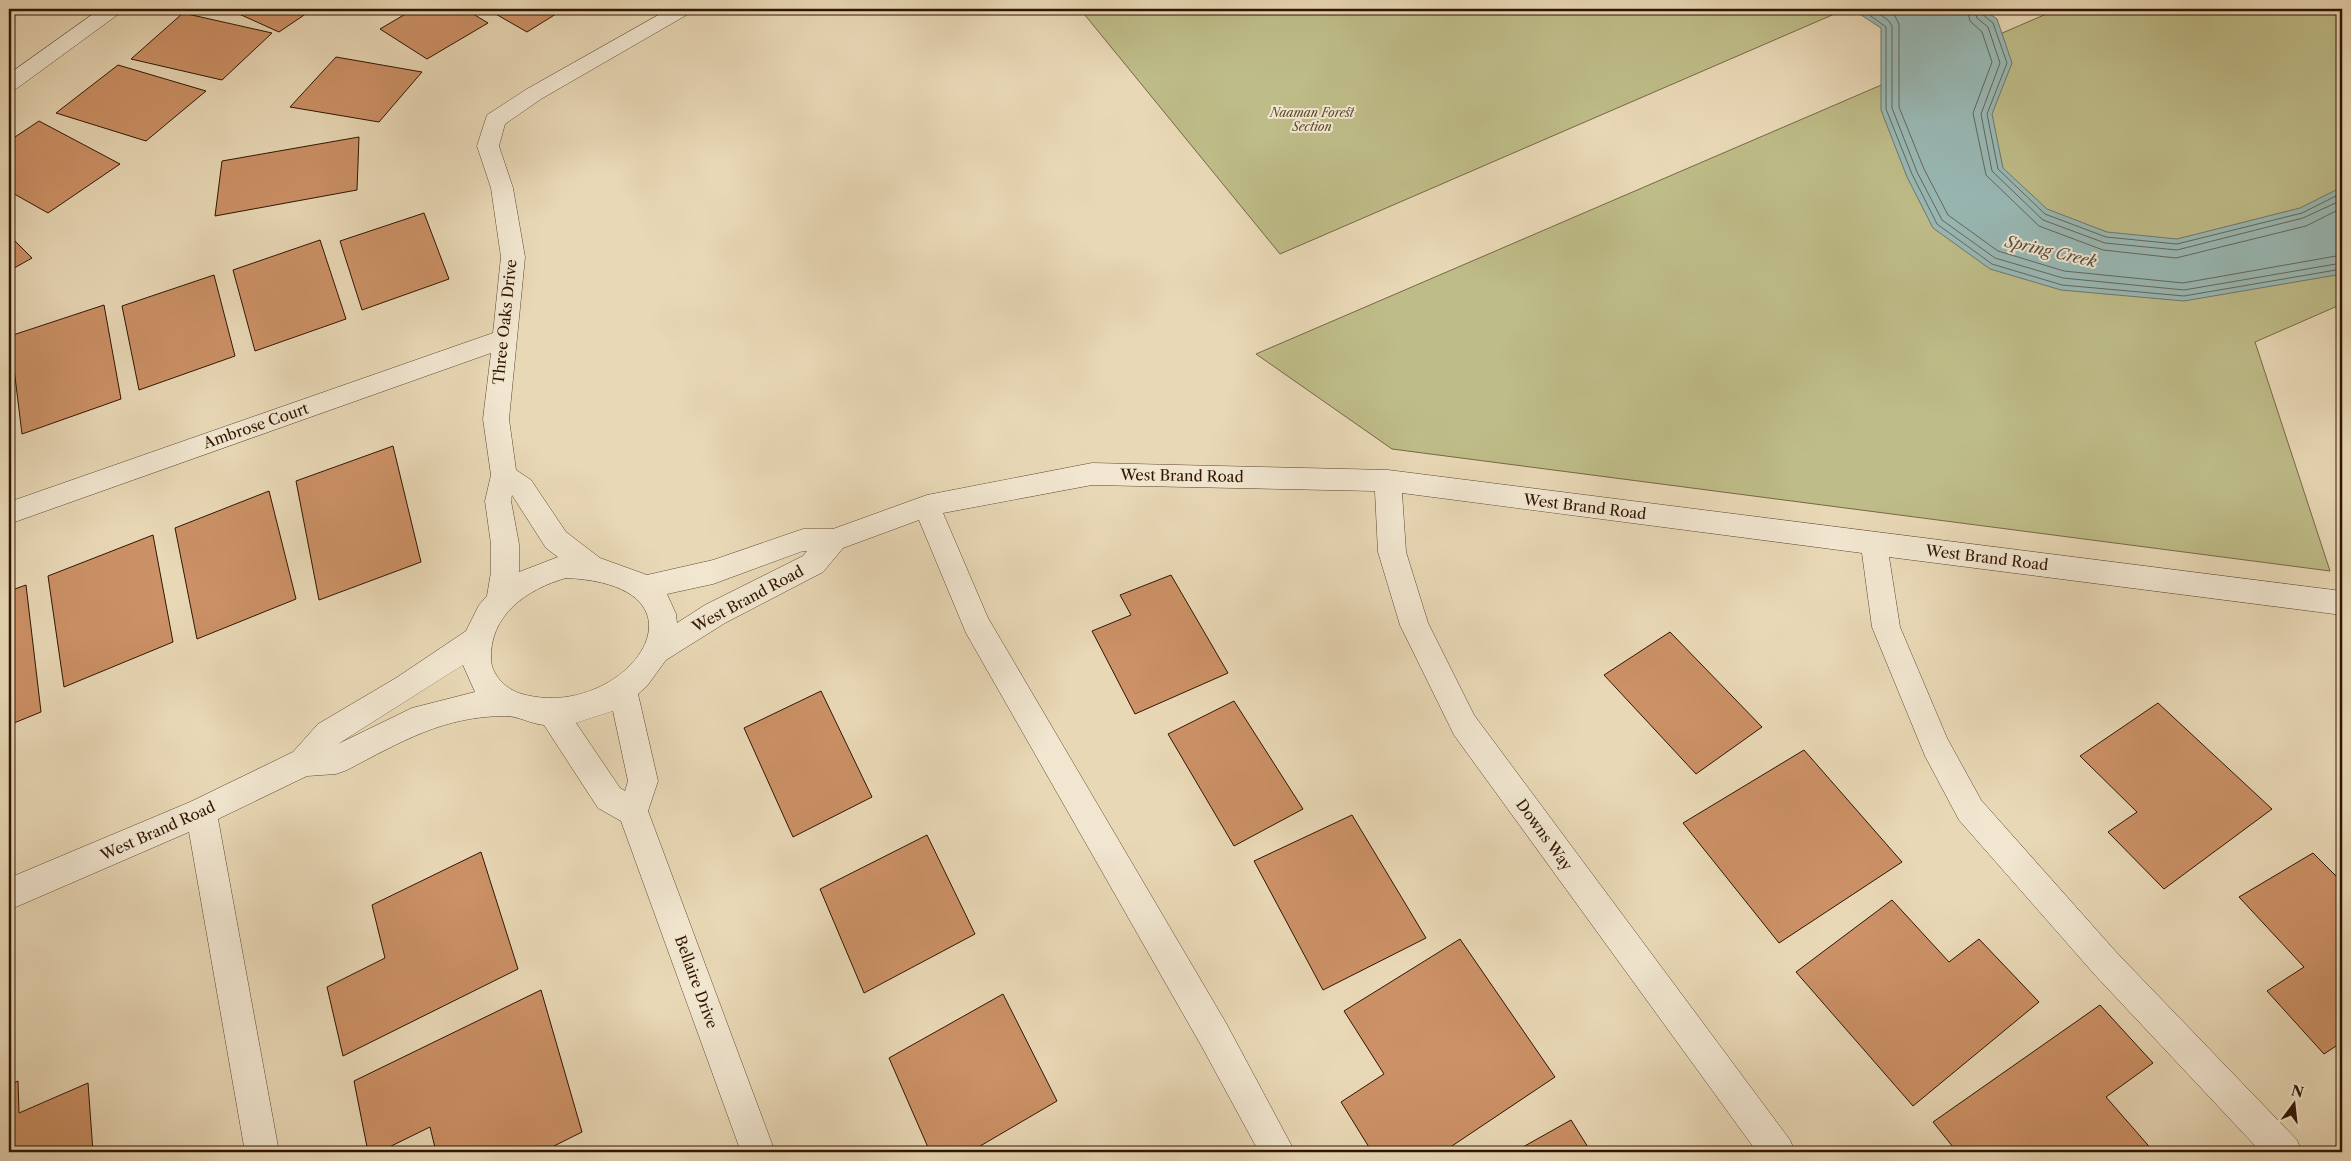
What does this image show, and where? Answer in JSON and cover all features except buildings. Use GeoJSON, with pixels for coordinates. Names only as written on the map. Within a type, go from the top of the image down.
{"type":"FeatureCollection","features":[{"type":"Feature","properties":{"kind":"street"},"geometry":{"type":"LineString","coordinates":[[9,84],[113,9]]}},
{"type":"Feature","properties":{"kind":"street","name":"Three Oaks Drive"},"geometry":{"type":"LineString","coordinates":[[500,601],[505,572],[505,544],[498,501],[504,475],[496,419],[513,257],[502,188],[488,146],[495,120],[534,94],[683,9]]}},
{"type":"Feature","properties":{"kind":"street","name":"Ambrose Court"},"geometry":{"type":"LineString","coordinates":[[9,513],[504,339]]}},
{"type":"Feature","properties":{"kind":"street","name":"West Brand Road"},"geometry":{"type":"LineString","coordinates":[[644,587],[713,572],[803,540],[832,540],[927,506],[958,498],[1092,474],[1388,481],[2342,604]]}},
{"type":"Feature","properties":{"kind":"street"},"geometry":{"type":"LineString","coordinates":[[504,475],[522,488],[556,540],[590,566]]}},
{"type":"Feature","properties":{"kind":"street","name":"Downs Way"},"geometry":{"type":"LineString","coordinates":[[1388,481],[1392,552],[1414,625],[1464,726],[1778,1152]]}},
{"type":"Feature","properties":{"kind":"street"},"geometry":{"type":"LineString","coordinates":[[927,506],[976,624],[1214,1035],[1278,1152]]}},
{"type":"Feature","properties":{"kind":"street","name":"West Brand Road"},"geometry":{"type":"LineString","coordinates":[[657,651],[715,614],[812,564],[832,540]]}},
{"type":"Feature","properties":{"kind":"street"},"geometry":{"type":"LineString","coordinates":[[1874,544],[1886,627],[1935,746],[1970,810],[2106,964],[2285,1152]]}},
{"type":"Feature","properties":{"kind":"street"},"geometry":{"type":"LineString","coordinates":[[566,566],[590,566],[613,571],[644,587],[656,601],[662,616],[664,631],[657,651],[642,673],[623,690],[599,704],[576,711],[553,714],[526,710],[507,703],[488,689],[479,674],[475,654],[476,640],[487,616],[519,584],[542,571],[566,566]]}},
{"type":"Feature","properties":{"kind":"street","name":"West Brand Road"},"geometry":{"type":"LineString","coordinates":[[304,762],[328,734],[406,687],[476,640]]}},
{"type":"Feature","properties":{"kind":"street"},"geometry":{"type":"LineString","coordinates":[[553,714],[610,798],[633,811],[643,781],[623,690]]}},
{"type":"Feature","properties":{"kind":"street","name":"West Brand Road"},"geometry":{"type":"LineString","coordinates":[[9,894],[201,812],[304,762],[336,760],[422,717],[467,706],[507,703]]}},
{"type":"Feature","properties":{"kind":"street","name":"Bellaire Drive"},"geometry":{"type":"LineString","coordinates":[[633,811],[758,1152]]}},
{"type":"Feature","properties":{"kind":"street"},"geometry":{"type":"LineString","coordinates":[[201,812],[242,1050],[262,1152]]}},
{"type":"Feature","properties":{"kind":"green space","name":"Naaman Forest Section"},"geometry":{"type":"Polygon","coordinates":[[[1080,9],[1846,9],[1280,254],[1080,9]]]}},
{"type":"Feature","properties":{"kind":"green space"},"geometry":{"type":"Polygon","coordinates":[[[2058,9],[2342,9],[2342,304],[2255,342],[2330,571],[1392,449],[1256,354],[2058,9]]]}},
{"type":"Feature","properties":{"kind":"water","name":"Spring Creek"},"geometry":{"type":"Polygon","coordinates":[[[1852,9],[1983,9],[1997,19],[2012,63],[1992,114],[2003,168],[2047,209],[2107,232],[2177,239],[2300,208],[2342,187],[2342,274],[2184,301],[2061,290],[1990,269],[1933,228],[1907,177],[1881,110],[1881,28],[1852,9]]]}}]}
